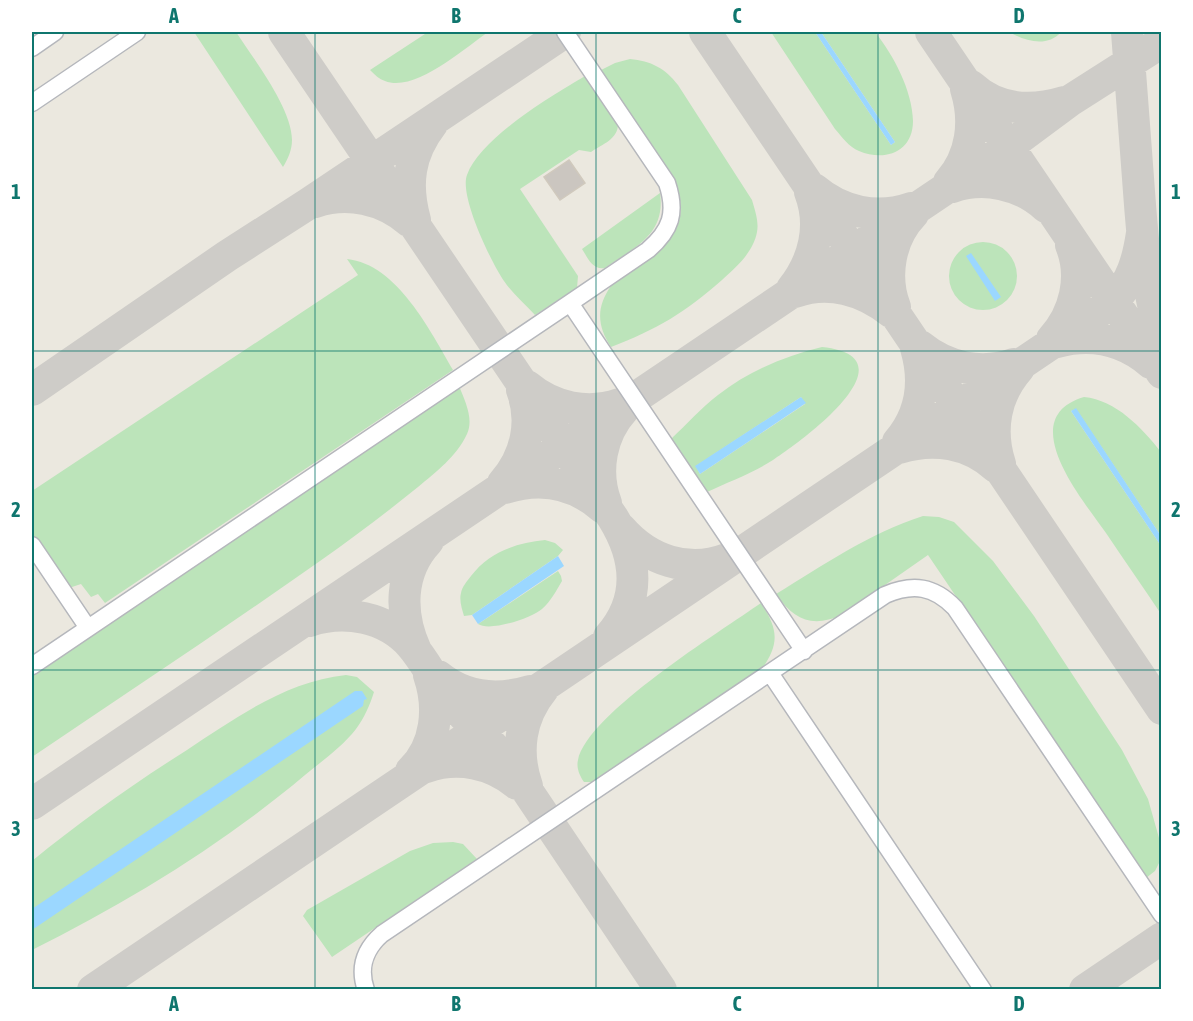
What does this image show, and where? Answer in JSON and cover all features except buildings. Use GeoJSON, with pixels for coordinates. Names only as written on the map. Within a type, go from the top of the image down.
{"type":"FeatureCollection","features":[{"type":"Feature","properties":{"kind":"lane"},"geometry":{"type":"LineString","coordinates":[[32,48],[56,32]]}},
{"type":"Feature","properties":{"kind":"lane"},"geometry":{"type":"LineString","coordinates":[[32,103],[137,32]]}},
{"type":"Feature","properties":{"kind":"lane"},"geometry":{"type":"LineString","coordinates":[[32,666],[659,241],[670,223],[672,202],[667,183],[565,32]]}},
{"type":"Feature","properties":{"kind":"lane"},"geometry":{"type":"LineString","coordinates":[[570,303],[804,651]]}},
{"type":"Feature","properties":{"kind":"lane"},"geometry":{"type":"LineString","coordinates":[[32,545],[88,628]]}},
{"type":"Feature","properties":{"kind":"lane"},"geometry":{"type":"LineString","coordinates":[[366,990],[363,977],[364,957],[382,934],[885,595],[906,588],[931,590],[941,595],[958,612],[1161,915]]}},
{"type":"Feature","properties":{"kind":"lane"},"geometry":{"type":"LineString","coordinates":[[770,674],[983,990]]}},
{"type":"Feature","properties":{"kind":"green space"},"geometry":{"type":"Polygon","coordinates":[[[194,32],[236,32],[261,69],[286,113],[290,127],[291,147],[283,167],[194,32]]]}},
{"type":"Feature","properties":{"kind":"green space"},"geometry":{"type":"Polygon","coordinates":[[[428,32],[488,32],[439,67],[411,81],[397,83],[385,81],[370,70],[428,32]]]}},
{"type":"Feature","properties":{"kind":"green space"},"geometry":{"type":"Polygon","coordinates":[[[771,32],[815,32],[891,145],[895,142],[821,32],[875,32],[901,74],[912,109],[912,132],[903,147],[888,155],[878,155],[859,151],[849,144],[835,129],[771,32]]]}},
{"type":"Feature","properties":{"kind":"green space"},"geometry":{"type":"Polygon","coordinates":[[[1009,32],[1061,32],[1049,40],[1036,41],[1009,32]]]}},
{"type":"Feature","properties":{"kind":"green space"},"geometry":{"type":"Polygon","coordinates":[[[630,59],[657,66],[678,85],[752,200],[757,228],[752,247],[743,259],[709,291],[670,319],[611,347],[603,332],[600,317],[606,294],[611,286],[667,243],[676,230],[680,215],[680,198],[673,177],[601,70],[630,59]]]}},
{"type":"Feature","properties":{"kind":"green space"},"geometry":{"type":"Polygon","coordinates":[[[585,76],[618,124],[617,129],[613,137],[605,144],[591,152],[579,150],[520,189],[578,276],[577,288],[535,315],[498,272],[472,213],[466,185],[467,175],[474,161],[502,132],[537,106],[585,76]]]}},
{"type":"Feature","properties":{"kind":"green space"},"geometry":{"type":"Polygon","coordinates":[[[660,193],[661,207],[658,219],[646,238],[605,268],[597,267],[588,259],[582,249],[660,193]]]}},
{"type":"Feature","properties":{"kind":"green space"},"geometry":{"type":"Polygon","coordinates":[[[983,242],[996,245],[1007,252],[1014,263],[1017,276],[1014,289],[1007,300],[996,307],[983,310],[970,307],[959,300],[952,289],[949,276],[952,263],[959,252],[970,245],[983,242]]]}},
{"type":"Feature","properties":{"kind":"green space"},"geometry":{"type":"Polygon","coordinates":[[[347,259],[365,264],[382,273],[397,286],[423,319],[453,370],[105,603],[98,594],[91,597],[81,584],[69,588],[32,533],[32,491],[358,275],[347,259]]]}},
{"type":"Feature","properties":{"kind":"green space"},"geometry":{"type":"Polygon","coordinates":[[[822,347],[848,354],[858,366],[856,382],[844,400],[806,436],[773,460],[707,492],[671,439],[706,405],[730,386],[768,365],[822,347]],[[801,397],[696,466],[700,474],[805,404],[801,397]]]}},
{"type":"Feature","properties":{"kind":"green space"},"geometry":{"type":"Polygon","coordinates":[[[459,386],[468,410],[469,428],[458,449],[432,475],[382,516],[320,561],[32,757],[32,675],[459,386]]]}},
{"type":"Feature","properties":{"kind":"green space"},"geometry":{"type":"Polygon","coordinates":[[[1084,397],[1107,403],[1117,409],[1137,425],[1161,452],[1161,536],[1076,409],[1071,411],[1161,546],[1161,614],[1083,501],[1060,460],[1054,441],[1054,422],[1064,408],[1084,397]]]}},
{"type":"Feature","properties":{"kind":"green space"},"geometry":{"type":"Polygon","coordinates":[[[923,516],[939,517],[954,522],[993,561],[1034,616],[1122,750],[1148,799],[1161,845],[1160,861],[1155,871],[1146,878],[928,555],[842,615],[831,619],[813,621],[804,619],[790,610],[776,594],[865,541],[923,516]]]}},
{"type":"Feature","properties":{"kind":"green space"},"geometry":{"type":"Polygon","coordinates":[[[545,540],[555,543],[563,550],[558,556],[472,615],[464,616],[460,596],[466,582],[478,568],[504,550],[545,540]]]}},
{"type":"Feature","properties":{"kind":"green space"},"geometry":{"type":"Polygon","coordinates":[[[558,571],[562,581],[548,603],[537,613],[501,625],[478,624],[558,571]]]}},
{"type":"Feature","properties":{"kind":"green space"},"geometry":{"type":"Polygon","coordinates":[[[761,603],[774,628],[775,636],[772,651],[762,669],[594,782],[584,782],[578,769],[578,760],[587,741],[605,720],[629,697],[658,675],[761,603]]]}},
{"type":"Feature","properties":{"kind":"green space"},"geometry":{"type":"Polygon","coordinates":[[[346,675],[357,677],[374,692],[359,725],[338,748],[241,825],[173,871],[68,932],[32,950],[32,861],[127,790],[243,714],[282,693],[303,685],[346,675]]]}},
{"type":"Feature","properties":{"kind":"green space"},"geometry":{"type":"Polygon","coordinates":[[[433,843],[463,844],[477,859],[332,957],[303,916],[307,910],[410,851],[433,843]]]}},
{"type":"Feature","properties":{"kind":"water"},"geometry":{"type":"Polygon","coordinates":[[[815,32],[821,32],[895,142],[891,145],[815,32]]]}},
{"type":"Feature","properties":{"kind":"water"},"geometry":{"type":"Polygon","coordinates":[[[971,253],[1001,297],[995,301],[966,256],[971,253]]]}},
{"type":"Feature","properties":{"kind":"water"},"geometry":{"type":"Polygon","coordinates":[[[801,397],[806,403],[700,474],[695,466],[801,397]]]}},
{"type":"Feature","properties":{"kind":"water"},"geometry":{"type":"Polygon","coordinates":[[[1076,408],[1161,536],[1161,546],[1071,411],[1076,408]]]}},
{"type":"Feature","properties":{"kind":"water"},"geometry":{"type":"Polygon","coordinates":[[[558,556],[564,566],[478,624],[472,615],[558,556]]]}},
{"type":"Feature","properties":{"kind":"water"},"geometry":{"type":"Polygon","coordinates":[[[355,691],[362,691],[367,699],[364,700],[363,706],[32,930],[32,909],[355,691]]]}},
{"type":"Feature","properties":{"kind":"taxiway"},"geometry":{"type":"LineString","coordinates":[[284,32],[613,518],[627,548],[632,578],[627,608],[620,623],[609,637]]}},
{"type":"Feature","properties":{"kind":"taxiway"},"geometry":{"type":"LineString","coordinates":[[32,390],[227,256],[565,32]]}},
{"type":"Feature","properties":{"kind":"taxiway"},"geometry":{"type":"LineString","coordinates":[[705,32],[1162,709]]}},
{"type":"Feature","properties":{"kind":"taxiway"},"geometry":{"type":"LineString","coordinates":[[931,32],[1162,373]]}},
{"type":"Feature","properties":{"kind":"taxiway"},"geometry":{"type":"LineString","coordinates":[[1127,32],[1145,259],[1156,318],[1162,337]]}},
{"type":"Feature","properties":{"kind":"taxiway"},"geometry":{"type":"LineString","coordinates":[[32,804],[1009,146],[1071,100],[1162,42]]}},
{"type":"Feature","properties":{"kind":"taxiway"},"geometry":{"type":"LineString","coordinates":[[971,86],[992,100],[1015,107],[1039,107],[1064,102]]}},
{"type":"Feature","properties":{"kind":"taxiway"},"geometry":{"type":"LineString","coordinates":[[949,182],[963,161],[970,138],[971,113],[966,89]]}},
{"type":"Feature","properties":{"kind":"taxiway"},"geometry":{"type":"LineString","coordinates":[[415,220],[410,194],[411,170],[418,147],[432,124]]}},
{"type":"Feature","properties":{"kind":"taxiway"},"geometry":{"type":"LineString","coordinates":[[952,187],[977,182],[1002,184],[1025,193],[1046,207]]}},
{"type":"Feature","properties":{"kind":"taxiway"},"geometry":{"type":"LineString","coordinates":[[814,189],[836,203],[860,212],[898,212],[911,208]]}},
{"type":"Feature","properties":{"kind":"taxiway"},"geometry":{"type":"LineString","coordinates":[[792,289],[806,267],[814,243],[816,218],[810,192]]}},
{"type":"Feature","properties":{"kind":"taxiway"},"geometry":{"type":"LineString","coordinates":[[315,202],[340,197],[365,199],[388,207],[409,221]]}},
{"type":"Feature","properties":{"kind":"taxiway"},"geometry":{"type":"LineString","coordinates":[[895,307],[890,283],[891,258],[899,234],[913,214]]}},
{"type":"Feature","properties":{"kind":"taxiway"},"geometry":{"type":"LineString","coordinates":[[93,990],[1113,302],[1133,270],[1142,233]]}},
{"type":"Feature","properties":{"kind":"taxiway"},"geometry":{"type":"LineString","coordinates":[[1052,339],[1072,307],[1075,295],[1077,270],[1071,245]]}},
{"type":"Feature","properties":{"kind":"taxiway"},"geometry":{"type":"LineString","coordinates":[[795,292],[820,287],[845,289],[869,298],[891,312]]}},
{"type":"Feature","properties":{"kind":"taxiway"},"geometry":{"type":"LineString","coordinates":[[1057,342],[1082,338],[1107,340],[1130,349],[1151,363]]}},
{"type":"Feature","properties":{"kind":"taxiway"},"geometry":{"type":"LineString","coordinates":[[920,346],[941,360],[965,367],[989,369],[1014,364]]}},
{"type":"Feature","properties":{"kind":"taxiway"},"geometry":{"type":"LineString","coordinates":[[898,442],[912,421],[919,398],[921,373],[916,348]]}},
{"type":"Feature","properties":{"kind":"taxiway"},"geometry":{"type":"LineString","coordinates":[[1000,464],[995,438],[996,413],[1004,390],[1019,368]]}},
{"type":"Feature","properties":{"kind":"taxiway"},"geometry":{"type":"LineString","coordinates":[[527,386],[548,400],[571,407],[596,409],[620,404]]}},
{"type":"Feature","properties":{"kind":"taxiway"},"geometry":{"type":"LineString","coordinates":[[503,483],[517,462],[526,439],[527,414],[522,390]]}},
{"type":"Feature","properties":{"kind":"taxiway"},"geometry":{"type":"LineString","coordinates":[[606,503],[602,491],[600,466],[602,453],[610,430],[624,409]]}},
{"type":"Feature","properties":{"kind":"taxiway"},"geometry":{"type":"LineString","coordinates":[[899,448],[925,443],[951,444],[974,452],[996,467]]}},
{"type":"Feature","properties":{"kind":"taxiway"},"geometry":{"type":"LineString","coordinates":[[505,488],[531,483],[556,484],[580,492],[602,507]]}},
{"type":"Feature","properties":{"kind":"taxiway"},"geometry":{"type":"LineString","coordinates":[[621,529],[643,549],[670,561],[698,565],[727,559]]}},
{"type":"Feature","properties":{"kind":"taxiway"},"geometry":{"type":"LineString","coordinates":[[416,651],[407,623],[405,594],[412,566],[418,553],[428,541]]}},
{"type":"Feature","properties":{"kind":"taxiway"},"geometry":{"type":"LineString","coordinates":[[309,621],[337,616],[364,618],[390,628],[411,645],[448,698],[516,774],[661,990]]}},
{"type":"Feature","properties":{"kind":"taxiway"},"geometry":{"type":"LineString","coordinates":[[411,771],[426,750],[434,726],[434,700],[429,675]]}},
{"type":"Feature","properties":{"kind":"taxiway"},"geometry":{"type":"LineString","coordinates":[[438,676],[459,689],[482,696],[506,696],[530,691]]}},
{"type":"Feature","properties":{"kind":"taxiway"},"geometry":{"type":"LineString","coordinates":[[527,786],[521,760],[522,735],[529,711],[543,689]]}},
{"type":"Feature","properties":{"kind":"taxiway"},"geometry":{"type":"LineString","coordinates":[[426,767],[450,762],[474,763],[497,771],[517,784]]}},
{"type":"Feature","properties":{"kind":"taxiway"},"geometry":{"type":"LineString","coordinates":[[1085,990],[1162,938]]}}]}
